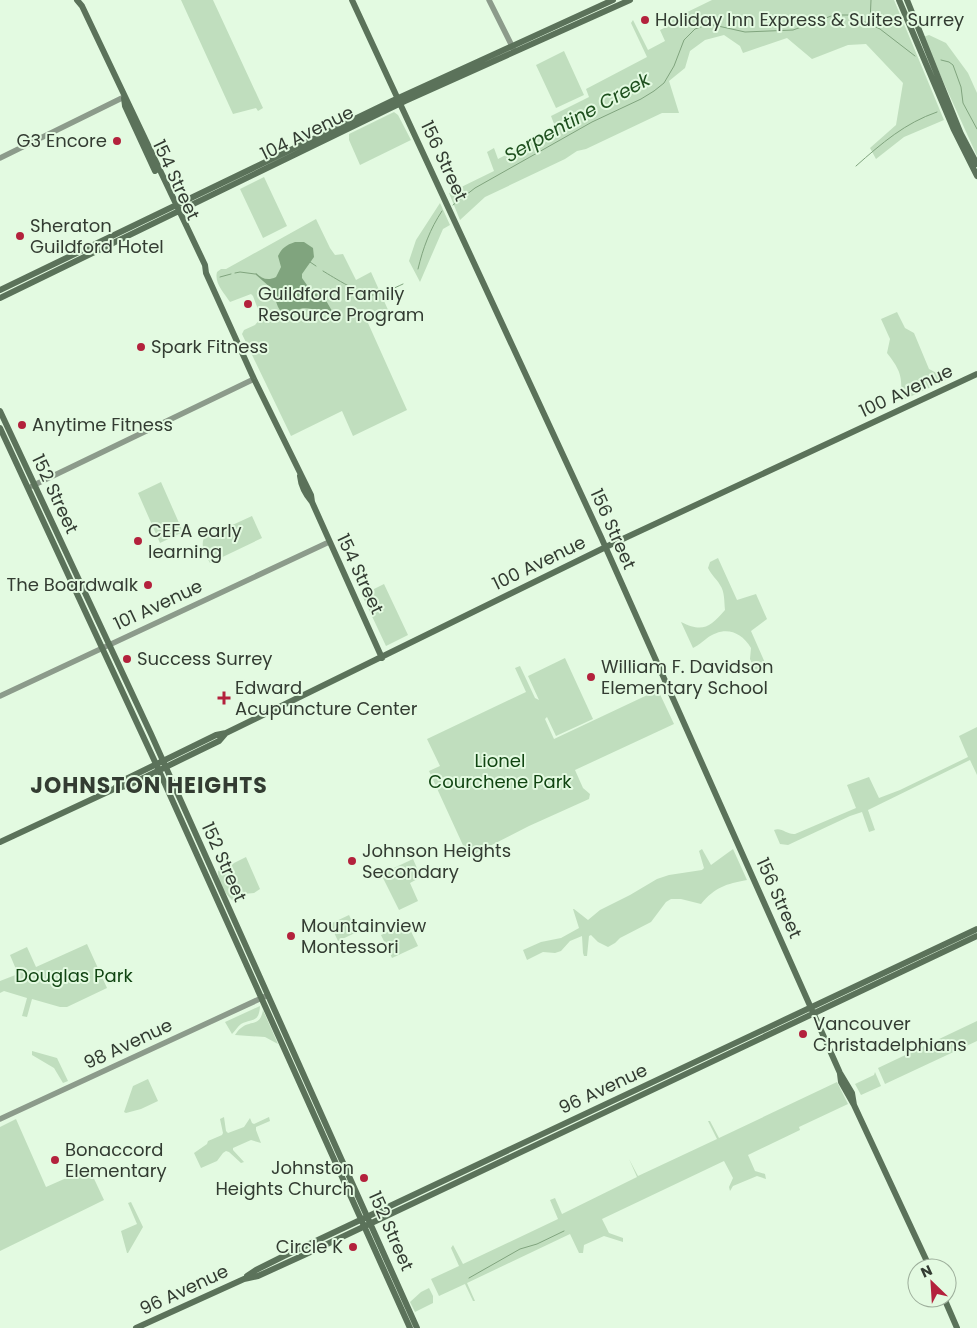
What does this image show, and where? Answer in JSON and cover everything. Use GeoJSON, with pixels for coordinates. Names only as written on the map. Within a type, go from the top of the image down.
{"type":"FeatureCollection","features":[{"type":"Feature","properties":{"kind":"main road","name":"154 Street"},"geometry":{"type":"LineString","coordinates":[[77,0],[82,3],[124,97],[125,106],[205,266],[206,273],[300,474],[301,483],[312,502],[382,658]]}},
{"type":"Feature","properties":{"kind":"main road","name":"156 Street"},"geometry":{"type":"LineString","coordinates":[[352,0],[605,547],[813,1010],[840,1073],[841,1082],[854,1105],[925,1258]]}},
{"type":"Feature","properties":{"kind":"main road","name":"104 Avenue"},"geometry":{"type":"LineString","coordinates":[[514,49],[613,0]]}},
{"type":"Feature","properties":{"kind":"main road","name":"104 Avenue"},"geometry":{"type":"LineString","coordinates":[[0,298],[399,101],[514,49],[630,0]]}},
{"type":"Feature","properties":{"kind":"main road"},"geometry":{"type":"LineString","coordinates":[[899,0],[954,130],[977,176]]}},
{"type":"Feature","properties":{"kind":"main road"},"geometry":{"type":"LineString","coordinates":[[907,0],[966,146],[977,164]]}},
{"type":"Feature","properties":{"kind":"main road","name":"104 Avenue"},"geometry":{"type":"LineString","coordinates":[[0,290],[176,210]]}},
{"type":"Feature","properties":{"kind":"main road"},"geometry":{"type":"LineString","coordinates":[[30,283],[31,278],[55,264]]}},
{"type":"Feature","properties":{"kind":"main road","name":"100 Avenue"},"geometry":{"type":"LineString","coordinates":[[0,842],[114,790],[129,786],[161,766],[219,741],[225,734],[605,547],[977,374]]}},
{"type":"Feature","properties":{"kind":"main road","name":"152 Street"},"geometry":{"type":"LineString","coordinates":[[0,411],[69,578],[161,766]]}},
{"type":"Feature","properties":{"kind":"main road","name":"152 Street"},"geometry":{"type":"LineString","coordinates":[[0,428],[90,603],[265,997],[417,1328]]}},
{"type":"Feature","properties":{"kind":"main road"},"geometry":{"type":"LineString","coordinates":[[69,578],[72,578],[76,583],[86,602],[90,603]]}},
{"type":"Feature","properties":{"kind":"main road","name":"96 Avenue"},"geometry":{"type":"LineString","coordinates":[[367,1222],[692,1070],[977,929]]}},
{"type":"Feature","properties":{"kind":"main road","name":"96 Avenue"},"geometry":{"type":"LineString","coordinates":[[136,1328],[244,1279],[258,1276],[484,1162],[696,1061],[977,936]]}},
{"type":"Feature","properties":{"kind":"main road"},"geometry":{"type":"LineString","coordinates":[[921,962],[924,957],[941,949],[950,942]]}},
{"type":"Feature","properties":{"kind":"main road"},"geometry":{"type":"LineString","coordinates":[[692,1070],[696,1061]]}},
{"type":"Feature","properties":{"kind":"main road"},"geometry":{"type":"LineString","coordinates":[[479,1171],[484,1162]]}},
{"type":"Feature","properties":{"kind":"main road","name":"152 Street"},"geometry":{"type":"LineString","coordinates":[[367,1222],[410,1328]]}},
{"type":"Feature","properties":{"kind":"main road"},"geometry":{"type":"LineString","coordinates":[[396,1296],[404,1297]]}},
{"type":"Feature","properties":{"kind":"main road"},"geometry":{"type":"LineString","coordinates":[[948,1308],[957,1328]]}},
{"type":"Feature","properties":{"kind":"street"},"geometry":{"type":"LineString","coordinates":[[489,0],[514,49]]}},
{"type":"Feature","properties":{"kind":"street"},"geometry":{"type":"LineString","coordinates":[[0,158],[124,97]]}},
{"type":"Feature","properties":{"kind":"street"},"geometry":{"type":"LineString","coordinates":[[31,486],[254,379]]}},
{"type":"Feature","properties":{"kind":"street","name":"101 Avenue"},"geometry":{"type":"LineString","coordinates":[[0,696],[329,542]]}},
{"type":"Feature","properties":{"kind":"street","name":"98 Avenue"},"geometry":{"type":"LineString","coordinates":[[0,1119],[265,997]]}},
{"type":"Feature","properties":{"kind":"green space"},"geometry":{"type":"Polygon","coordinates":[[[181,0],[213,0],[263,108],[258,111],[256,108],[233,114],[181,0]]]}},
{"type":"Feature","properties":{"kind":"green space"},"geometry":{"type":"Polygon","coordinates":[[[712,0],[894,0],[944,120],[904,137],[876,159],[870,148],[896,125],[903,83],[866,44],[848,45],[812,59],[787,38],[743,53],[740,46],[724,35],[705,40],[690,51],[685,68],[669,81],[679,113],[662,113],[586,149],[577,151],[565,159],[485,197],[460,220],[449,193],[494,171],[487,152],[494,148],[498,159],[556,129],[551,116],[589,97],[586,89],[647,57],[631,23],[633,20],[648,50],[665,41],[660,30],[668,26],[673,19],[712,0]]]}},
{"type":"Feature","properties":{"kind":"green space"},"geometry":{"type":"Polygon","coordinates":[[[929,35],[946,43],[968,73],[977,93],[977,156],[923,37],[929,35]]]}},
{"type":"Feature","properties":{"kind":"green space"},"geometry":{"type":"Polygon","coordinates":[[[564,51],[584,95],[556,108],[536,65],[564,51]]]}},
{"type":"Feature","properties":{"kind":"green space"},"geometry":{"type":"Polygon","coordinates":[[[394,112],[398,115],[411,140],[360,165],[349,140],[349,134],[394,112]]]}},
{"type":"Feature","properties":{"kind":"green space"},"geometry":{"type":"Polygon","coordinates":[[[264,177],[287,226],[263,238],[240,189],[264,177]]]}},
{"type":"Feature","properties":{"kind":"green space"},"geometry":{"type":"Polygon","coordinates":[[[440,203],[450,225],[443,229],[420,282],[409,261],[416,240],[440,203]]]}},
{"type":"Feature","properties":{"kind":"green space"},"geometry":{"type":"Polygon","coordinates":[[[316,219],[330,248],[335,255],[343,254],[356,280],[371,272],[389,312],[368,323],[407,410],[353,436],[342,411],[291,436],[242,334],[244,330],[255,325],[260,319],[253,296],[251,294],[230,302],[220,288],[216,276],[217,272],[221,269],[226,269],[316,219]]]}},
{"type":"Feature","properties":{"kind":"green space"},"geometry":{"type":"Polygon","coordinates":[[[897,312],[905,328],[914,333],[929,369],[948,379],[901,401],[900,375],[896,365],[887,353],[890,339],[881,319],[897,312]]]}},
{"type":"Feature","properties":{"kind":"green space"},"geometry":{"type":"Polygon","coordinates":[[[161,482],[183,532],[160,543],[138,493],[161,482]]]}},
{"type":"Feature","properties":{"kind":"green space"},"geometry":{"type":"Polygon","coordinates":[[[252,516],[262,538],[210,563],[203,548],[204,538],[252,516]]]}},
{"type":"Feature","properties":{"kind":"green space"},"geometry":{"type":"Polygon","coordinates":[[[718,558],[737,600],[756,594],[767,619],[751,631],[766,665],[755,670],[750,659],[751,648],[742,637],[731,632],[719,632],[693,648],[681,622],[701,628],[715,621],[725,610],[722,588],[708,568],[710,562],[718,558]]]}},
{"type":"Feature","properties":{"kind":"green space"},"geometry":{"type":"Polygon","coordinates":[[[384,584],[408,635],[386,646],[362,595],[384,584]]]}},
{"type":"Feature","properties":{"kind":"green space","name":"Lionel Courchene Park"},"geometry":{"type":"Polygon","coordinates":[[[565,658],[593,719],[556,736],[547,717],[545,719],[554,739],[658,690],[674,724],[575,770],[583,788],[590,794],[589,799],[529,826],[476,853],[467,854],[429,771],[440,766],[427,739],[526,692],[515,668],[520,666],[535,698],[539,700],[528,676],[565,658]]]}},
{"type":"Feature","properties":{"kind":"green space"},"geometry":{"type":"Polygon","coordinates":[[[977,727],[977,775],[970,760],[868,810],[875,830],[869,832],[862,812],[788,845],[780,844],[774,830],[780,829],[795,834],[856,808],[847,785],[869,777],[879,798],[900,790],[968,757],[959,736],[977,727]]]}},
{"type":"Feature","properties":{"kind":"green space"},"geometry":{"type":"Polygon","coordinates":[[[702,849],[711,865],[733,849],[747,880],[721,887],[701,904],[681,899],[671,899],[666,902],[651,922],[620,938],[608,947],[598,942],[591,935],[589,936],[587,956],[584,956],[583,953],[582,936],[570,941],[561,951],[555,953],[543,952],[527,960],[523,950],[541,942],[561,938],[579,928],[573,909],[588,920],[600,910],[657,879],[669,875],[702,870],[704,868],[699,851],[702,849]]]}},
{"type":"Feature","properties":{"kind":"green space"},"geometry":{"type":"Polygon","coordinates":[[[246,857],[260,889],[254,893],[244,894],[232,900],[222,887],[218,871],[246,857]]]}},
{"type":"Feature","properties":{"kind":"green space"},"geometry":{"type":"Polygon","coordinates":[[[413,859],[421,877],[410,883],[418,901],[399,910],[381,874],[413,859]]]}},
{"type":"Feature","properties":{"kind":"green space"},"geometry":{"type":"Polygon","coordinates":[[[349,915],[357,932],[338,941],[330,924],[349,915]]]}},
{"type":"Feature","properties":{"kind":"green space"},"geometry":{"type":"Polygon","coordinates":[[[407,923],[418,946],[392,958],[381,935],[407,923]]]}},
{"type":"Feature","properties":{"kind":"green space","name":"Douglas Park"},"geometry":{"type":"Polygon","coordinates":[[[87,944],[107,988],[67,1007],[60,1007],[32,999],[27,1017],[22,1016],[27,998],[4,991],[0,993],[0,981],[18,974],[10,955],[27,947],[36,967],[87,944]]]}},
{"type":"Feature","properties":{"kind":"green space"},"geometry":{"type":"Polygon","coordinates":[[[260,1006],[257,1018],[241,1024],[232,1034],[225,1022],[260,1006]]]}},
{"type":"Feature","properties":{"kind":"green space"},"geometry":{"type":"Polygon","coordinates":[[[263,1010],[278,1044],[265,1037],[235,1035],[245,1026],[260,1019],[263,1010]]]}},
{"type":"Feature","properties":{"kind":"green space"},"geometry":{"type":"Polygon","coordinates":[[[977,1021],[977,1041],[885,1084],[878,1068],[977,1021]]]}},
{"type":"Feature","properties":{"kind":"green space"},"geometry":{"type":"Polygon","coordinates":[[[32,1051],[57,1058],[68,1081],[63,1083],[54,1068],[32,1055],[32,1051]]]}},
{"type":"Feature","properties":{"kind":"green space"},"geometry":{"type":"Polygon","coordinates":[[[875,1072],[881,1086],[861,1095],[855,1084],[874,1075],[875,1072]]]}},
{"type":"Feature","properties":{"kind":"green space"},"geometry":{"type":"Polygon","coordinates":[[[148,1079],[158,1101],[141,1109],[124,1112],[133,1086],[148,1079]]]}},
{"type":"Feature","properties":{"kind":"green space"},"geometry":{"type":"Polygon","coordinates":[[[837,1082],[848,1104],[799,1127],[800,1130],[748,1155],[755,1171],[765,1174],[766,1179],[757,1176],[733,1186],[730,1191],[729,1187],[733,1178],[724,1161],[602,1219],[609,1233],[623,1238],[623,1242],[604,1236],[584,1245],[583,1253],[579,1253],[570,1234],[467,1283],[475,1301],[473,1301],[465,1284],[439,1296],[431,1279],[459,1266],[451,1248],[453,1245],[463,1264],[558,1219],[550,1200],[555,1198],[562,1214],[637,1177],[629,1159],[638,1176],[717,1139],[708,1121],[710,1121],[719,1138],[837,1082]]]}},
{"type":"Feature","properties":{"kind":"green space"},"geometry":{"type":"Polygon","coordinates":[[[224,1117],[228,1133],[244,1127],[250,1118],[254,1124],[269,1117],[270,1121],[256,1127],[261,1143],[251,1140],[233,1148],[244,1162],[241,1163],[226,1151],[217,1161],[201,1168],[194,1153],[207,1144],[208,1141],[222,1135],[220,1119],[224,1117]]]}},
{"type":"Feature","properties":{"kind":"green space"},"geometry":{"type":"Polygon","coordinates":[[[16,1119],[46,1187],[89,1168],[104,1200],[0,1251],[0,1127],[16,1119]]]}},
{"type":"Feature","properties":{"kind":"green space"},"geometry":{"type":"Polygon","coordinates":[[[131,1202],[143,1227],[127,1253],[121,1231],[137,1224],[128,1203],[131,1202]]]}},
{"type":"Feature","properties":{"kind":"green space"},"geometry":{"type":"Polygon","coordinates":[[[429,1288],[433,1296],[433,1303],[415,1312],[410,1302],[421,1292],[429,1288]]]}},
{"type":"Feature","properties":{"kind":"shaded area"},"geometry":{"type":"Polygon","coordinates":[[[295,242],[304,242],[313,248],[314,257],[302,274],[302,278],[309,288],[324,297],[332,311],[331,314],[305,308],[297,310],[291,315],[283,315],[271,288],[255,274],[265,279],[276,277],[281,267],[278,256],[285,247],[295,242]]]}},
{"type":"Feature","properties":{"kind":"waterway"},"geometry":{"type":"LineString","coordinates":[[870,23],[871,0]]}},
{"type":"Feature","properties":{"kind":"waterway","name":"Serpentine Creek"},"geometry":{"type":"LineString","coordinates":[[453,205],[475,188],[592,122],[654,91],[664,83],[674,66],[684,40],[695,29],[709,24],[745,32],[793,30],[834,15],[850,15],[880,29],[915,56]]}},
{"type":"Feature","properties":{"kind":"waterway","name":"Serpentine Creek"},"geometry":{"type":"LineString","coordinates":[[941,60],[953,65],[961,87],[963,103],[977,129]]}},
{"type":"Feature","properties":{"kind":"waterway"},"geometry":{"type":"LineString","coordinates":[[856,166],[904,128],[937,112]]}},
{"type":"Feature","properties":{"kind":"waterway","name":"Serpentine Creek"},"geometry":{"type":"LineString","coordinates":[[418,269],[427,239],[442,211]]}},
{"type":"Feature","properties":{"kind":"waterway","name":"Serpentine Creek"},"geometry":{"type":"LineString","coordinates":[[310,262],[316,266]]}},
{"type":"Feature","properties":{"kind":"waterway","name":"Serpentine Creek"},"geometry":{"type":"LineString","coordinates":[[323,271],[368,295],[388,291],[403,284]]}},
{"type":"Feature","properties":{"kind":"waterway"},"geometry":{"type":"LineString","coordinates":[[235,273],[255,274]]}},
{"type":"Feature","properties":{"kind":"waterway"},"geometry":{"type":"LineString","coordinates":[[220,277],[231,274]]}},
{"type":"Feature","properties":{"kind":"waterway"},"geometry":{"type":"LineString","coordinates":[[469,1278],[520,1249],[537,1244],[564,1231]]}},
{"type":"Feature","properties":{"kind":"place","name":"Holiday Inn Express & Suites Surrey"},"geometry":{"type":"Point","coordinates":[645,20]}},
{"type":"Feature","properties":{"kind":"place","name":"G3 Encore"},"geometry":{"type":"Point","coordinates":[117,141]}},
{"type":"Feature","properties":{"kind":"place","name":"Sheraton Guildford Hotel"},"geometry":{"type":"Point","coordinates":[20,236]}},
{"type":"Feature","properties":{"kind":"place","name":"Guildford Family Resource Program"},"geometry":{"type":"Point","coordinates":[248,304]}},
{"type":"Feature","properties":{"kind":"place","name":"Spark Fitness"},"geometry":{"type":"Point","coordinates":[141,347]}},
{"type":"Feature","properties":{"kind":"place","name":"Anytime Fitness"},"geometry":{"type":"Point","coordinates":[22,425]}},
{"type":"Feature","properties":{"kind":"place","name":"CEFA early learning"},"geometry":{"type":"Point","coordinates":[138,541]}},
{"type":"Feature","properties":{"kind":"place","name":"The Boardwalk"},"geometry":{"type":"Point","coordinates":[148,585]}},
{"type":"Feature","properties":{"kind":"place","name":"Success Surrey"},"geometry":{"type":"Point","coordinates":[127,659]}},
{"type":"Feature","properties":{"kind":"place","name":"William F. Davidson Elementary School"},"geometry":{"type":"Point","coordinates":[591,677]}},
{"type":"Feature","properties":{"kind":"place","name":"Edward Acupuncture Center"},"geometry":{"type":"Point","coordinates":[224,698]}},
{"type":"Feature","properties":{"kind":"place","name":"Johnson Heights Secondary"},"geometry":{"type":"Point","coordinates":[352,861]}},
{"type":"Feature","properties":{"kind":"place","name":"Mountainview Montessori"},"geometry":{"type":"Point","coordinates":[291,936]}},
{"type":"Feature","properties":{"kind":"place","name":"Vancouver Christadelphians"},"geometry":{"type":"Point","coordinates":[803,1034]}},
{"type":"Feature","properties":{"kind":"place","name":"Bonaccord Elementary"},"geometry":{"type":"Point","coordinates":[55,1160]}},
{"type":"Feature","properties":{"kind":"place","name":"Johnston Heights Church"},"geometry":{"type":"Point","coordinates":[364,1178]}},
{"type":"Feature","properties":{"kind":"place","name":"Circle K"},"geometry":{"type":"Point","coordinates":[353,1247]}},
{"type":"Feature","properties":{"kind":"district","name":"JOHNSTON HEIGHTS"},"geometry":{"type":"Point","coordinates":[149,785]}}]}
